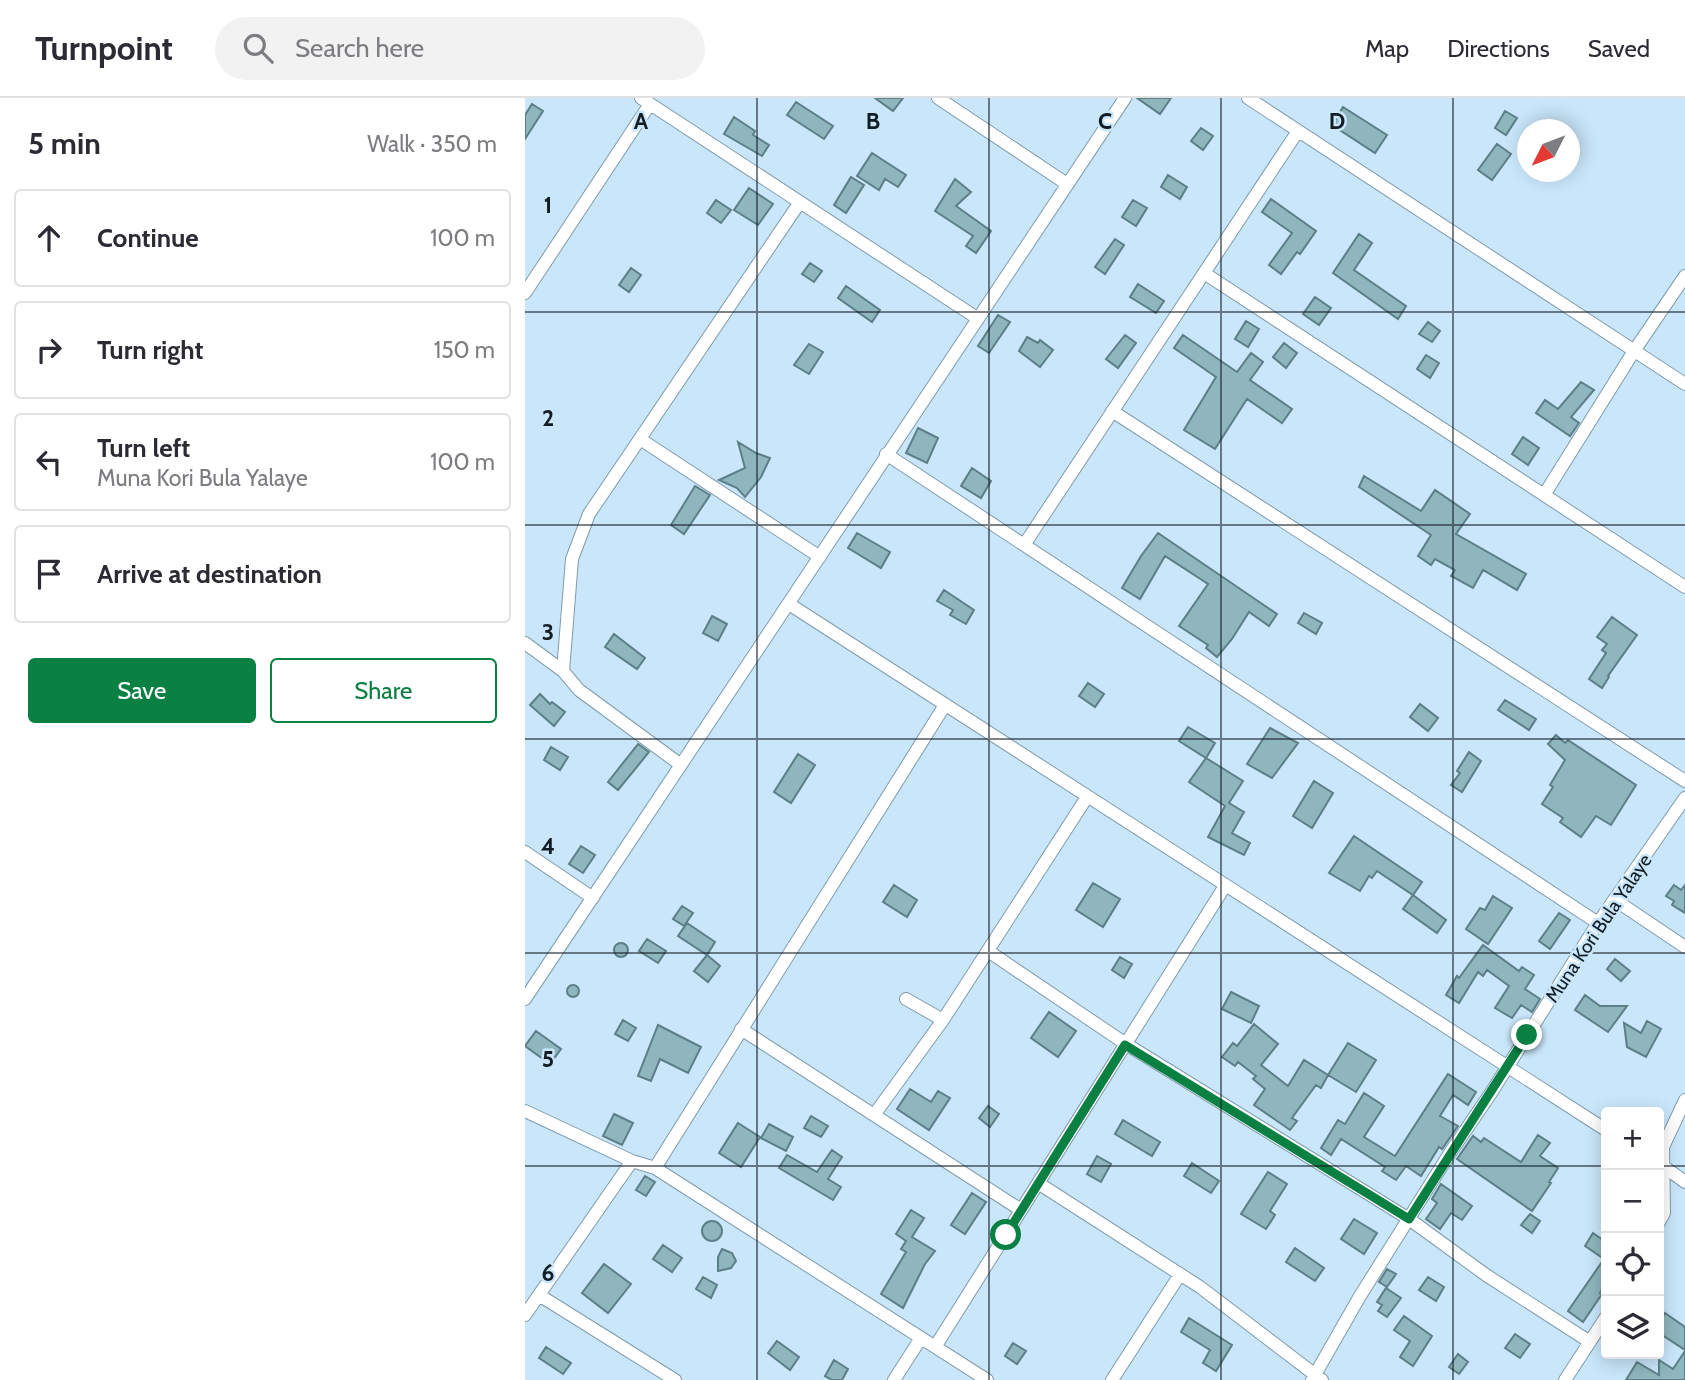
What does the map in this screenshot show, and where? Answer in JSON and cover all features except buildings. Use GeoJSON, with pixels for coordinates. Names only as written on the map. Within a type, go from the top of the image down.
{"type":"FeatureCollection","features":[{"type":"Feature","properties":{"kind":"street"},"geometry":{"type":"LineString","coordinates":[[938,98],[1067,184]]}},
{"type":"Feature","properties":{"kind":"street"},"geometry":{"type":"LineString","coordinates":[[525,999],[1125,98]]}},
{"type":"Feature","properties":{"kind":"street"},"geometry":{"type":"LineString","coordinates":[[1248,98],[1685,384]]}},
{"type":"Feature","properties":{"kind":"street"},"geometry":{"type":"LineString","coordinates":[[525,293],[646,101],[977,318]]}},
{"type":"Feature","properties":{"kind":"street"},"geometry":{"type":"LineString","coordinates":[[1024,545],[1298,131]]}},
{"type":"Feature","properties":{"kind":"street"},"geometry":{"type":"LineString","coordinates":[[563,671],[572,559],[589,514],[800,202]]}},
{"type":"Feature","properties":{"kind":"street"},"geometry":{"type":"LineString","coordinates":[[1204,273],[1685,587]]}},
{"type":"Feature","properties":{"kind":"street"},"geometry":{"type":"LineString","coordinates":[[1543,495],[1685,276]]}},
{"type":"Feature","properties":{"kind":"street"},"geometry":{"type":"LineString","coordinates":[[1112,411],[1685,782]]}},
{"type":"Feature","properties":{"kind":"street"},"geometry":{"type":"LineString","coordinates":[[640,439],[820,557]]}},
{"type":"Feature","properties":{"kind":"street"},"geometry":{"type":"LineString","coordinates":[[886,454],[1598,923]]}},
{"type":"Feature","properties":{"kind":"street"},"geometry":{"type":"LineString","coordinates":[[789,604],[1601,1127]]}},
{"type":"Feature","properties":{"kind":"street"},"geometry":{"type":"LineString","coordinates":[[525,643],[563,671],[579,690],[681,765]]}},
{"type":"Feature","properties":{"kind":"street"},"geometry":{"type":"LineString","coordinates":[[655,1168],[944,705]]}},
{"type":"Feature","properties":{"kind":"street"},"geometry":{"type":"LineString","coordinates":[[874,1115],[943,1020],[1087,797]]}},
{"type":"Feature","properties":{"kind":"street","name":"Muna Kori Bula Yalaye"},"geometry":{"type":"LineString","coordinates":[[1317,1379],[1360,1296],[1450,1153],[1598,923],[1684,801]]}},
{"type":"Feature","properties":{"kind":"street"},"geometry":{"type":"LineString","coordinates":[[525,852],[593,898]]}},
{"type":"Feature","properties":{"kind":"street"},"geometry":{"type":"LineString","coordinates":[[935,1347],[1225,886]]}},
{"type":"Feature","properties":{"kind":"street"},"geometry":{"type":"LineString","coordinates":[[1615,900],[1685,947]]}},
{"type":"Feature","properties":{"kind":"street"},"geometry":{"type":"LineString","coordinates":[[988,951],[1125,1045],[1409,1219],[1486,1275],[1590,1342]]}},
{"type":"Feature","properties":{"kind":"street"},"geometry":{"type":"LineString","coordinates":[[906,999],[943,1020]]}},
{"type":"Feature","properties":{"kind":"street"},"geometry":{"type":"LineString","coordinates":[[741,1029],[1021,1209]]}},
{"type":"Feature","properties":{"kind":"street"},"geometry":{"type":"LineString","coordinates":[[1664,1145],[1685,1100]]}},
{"type":"Feature","properties":{"kind":"street"},"geometry":{"type":"LineString","coordinates":[[525,1111],[632,1161],[655,1168],[987,1380]]}},
{"type":"Feature","properties":{"kind":"street"},"geometry":{"type":"LineString","coordinates":[[525,1314],[632,1161]]}},
{"type":"Feature","properties":{"kind":"street"},"geometry":{"type":"LineString","coordinates":[[1664,1166],[1685,1182]]}},
{"type":"Feature","properties":{"kind":"street"},"geometry":{"type":"LineString","coordinates":[[1038,1183],[1200,1287],[1317,1379]]}},
{"type":"Feature","properties":{"kind":"street"},"geometry":{"type":"LineString","coordinates":[[1112,1380],[1179,1276]]}},
{"type":"Feature","properties":{"kind":"street"},"geometry":{"type":"LineString","coordinates":[[539,1295],[675,1380]]}},
{"type":"Feature","properties":{"kind":"street"},"geometry":{"type":"LineString","coordinates":[[1565,1380],[1601,1325]]}},
{"type":"Feature","properties":{"kind":"street"},"geometry":{"type":"LineString","coordinates":[[884,1380],[897,1375],[921,1338]]}},
{"type":"Feature","properties":{"kind":"route"},"geometry":{"type":"LineString","coordinates":[[1006,1235],[1125,1045],[1409,1219],[1527,1035]]}}]}
